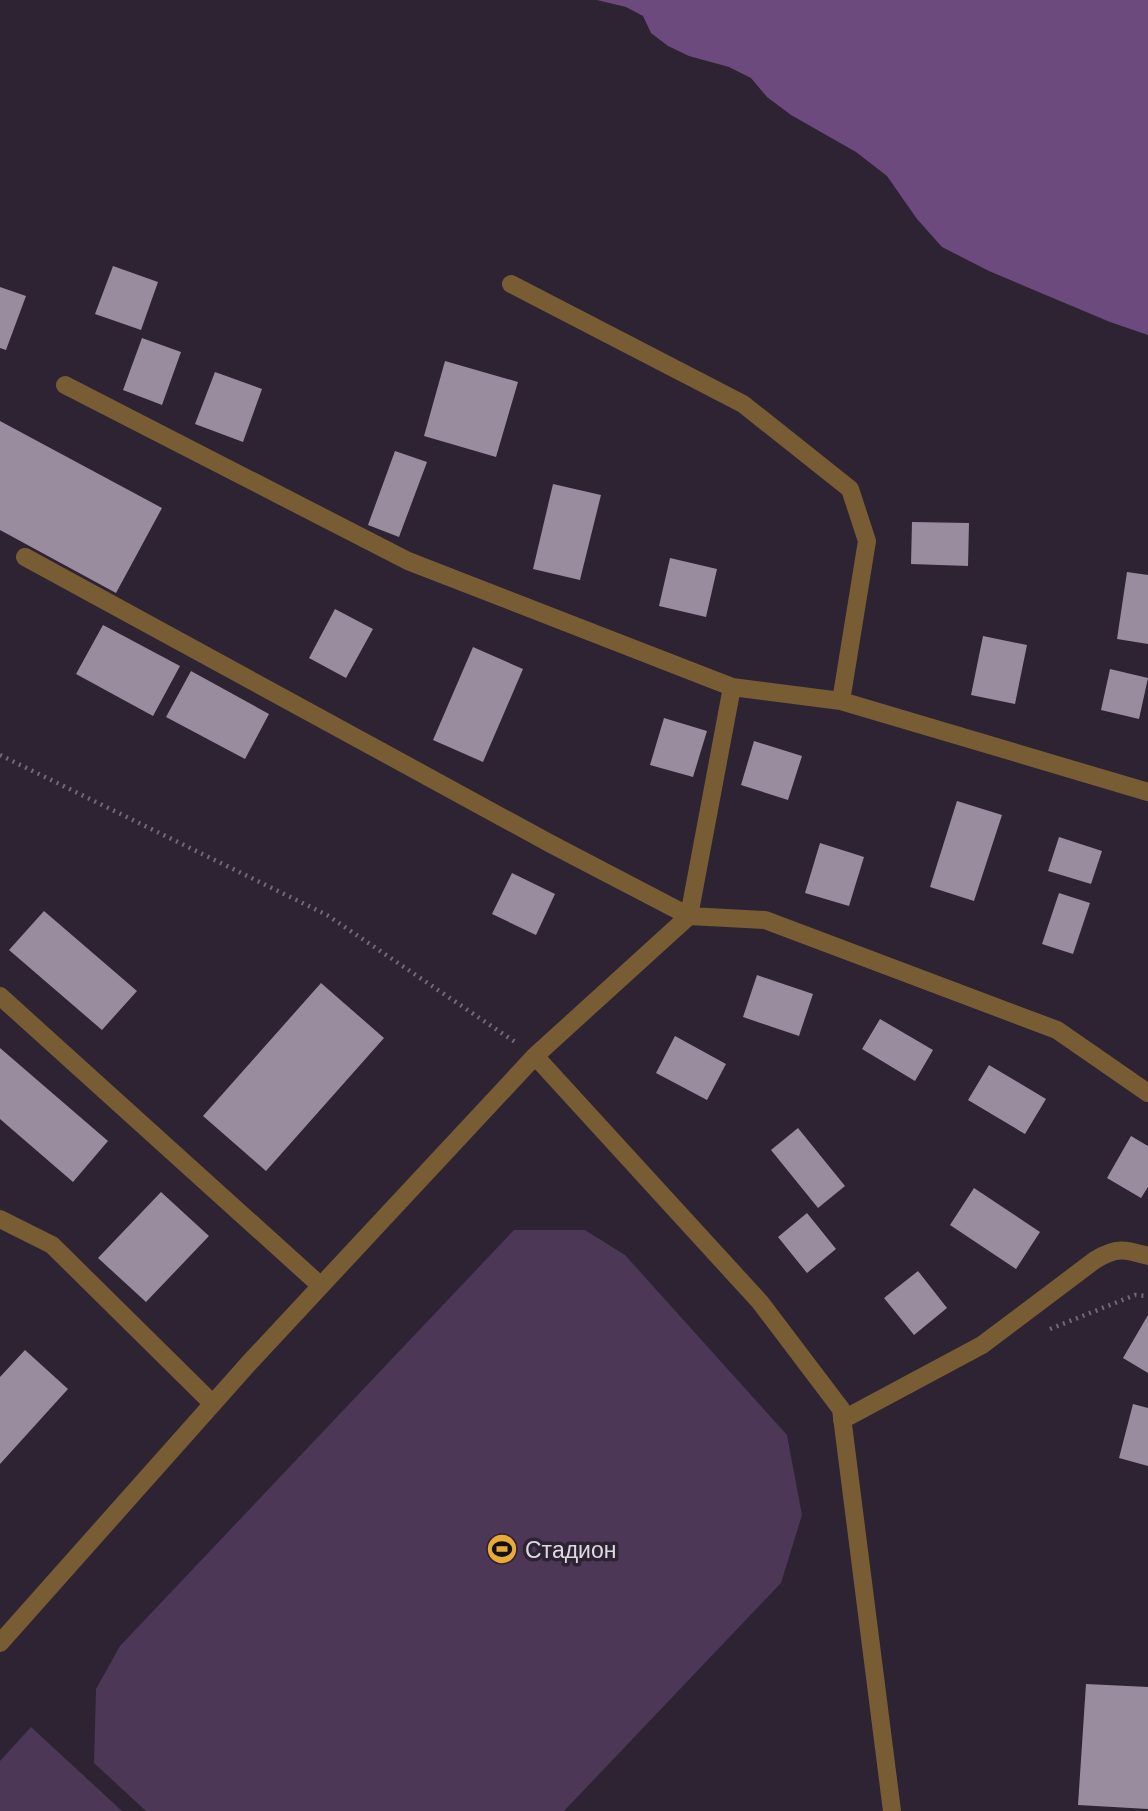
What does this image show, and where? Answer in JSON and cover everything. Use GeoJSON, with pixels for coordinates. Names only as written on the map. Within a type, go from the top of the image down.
{"type":"FeatureCollection","features":[{"type":"Feature","properties":{"kind":"street"},"geometry":{"type":"LineString","coordinates":[[511,284],[743,404],[850,489],[867,541],[841,701]]}},
{"type":"Feature","properties":{"kind":"street"},"geometry":{"type":"LineString","coordinates":[[65,385],[408,561],[732,687],[841,701],[1148,792]]}},
{"type":"Feature","properties":{"kind":"street"},"geometry":{"type":"LineString","coordinates":[[25,556],[551,844],[689,916],[765,920],[1057,1030],[1148,1093]]}},
{"type":"Feature","properties":{"kind":"street"},"geometry":{"type":"LineString","coordinates":[[0,1643],[213,1404],[535,1056],[689,916],[732,687]]}},
{"type":"Feature","properties":{"kind":"street"},"geometry":{"type":"LineString","coordinates":[[0,996],[321,1286]]}},
{"type":"Feature","properties":{"kind":"street"},"geometry":{"type":"LineString","coordinates":[[535,1056],[760,1303],[841,1409],[892,1811]]}},
{"type":"Feature","properties":{"kind":"street"},"geometry":{"type":"LineString","coordinates":[[0,1219],[52,1245],[213,1404]]}},
{"type":"Feature","properties":{"kind":"street"},"geometry":{"type":"LineString","coordinates":[[842,1420],[982,1345],[1109,1251],[1128,1251],[1148,1256]]}},
{"type":"Feature","properties":{"kind":"path"},"geometry":{"type":"LineString","coordinates":[[0,755],[327,915],[535,1056]]}},
{"type":"Feature","properties":{"kind":"shaded area"},"geometry":{"type":"Polygon","coordinates":[[[597,0],[1148,0],[1148,335],[1110,322],[989,271],[942,247],[917,219],[887,176],[856,152],[791,115],[767,97],[751,78],[729,67],[689,56],[668,46],[651,33],[643,16],[626,7],[597,0]]]}},
{"type":"Feature","properties":{"kind":"shaded area","name":"Стадион"},"geometry":{"type":"Polygon","coordinates":[[[514,1230],[585,1230],[625,1255],[787,1435],[802,1515],[781,1583],[564,1811],[146,1811],[94,1763],[96,1689],[120,1646],[514,1230]]]}},
{"type":"Feature","properties":{"kind":"shaded area"},"geometry":{"type":"Polygon","coordinates":[[[31,1727],[122,1811],[0,1811],[0,1761],[31,1727]]]}},
{"type":"Feature","properties":{"kind":"building"},"geometry":{"type":"Polygon","coordinates":[[[113,266],[158,282],[141,330],[95,314],[113,266]]]}},
{"type":"Feature","properties":{"kind":"building"},"geometry":{"type":"Polygon","coordinates":[[[0,287],[26,296],[6,350],[0,348],[0,287]]]}},
{"type":"Feature","properties":{"kind":"building"},"geometry":{"type":"Polygon","coordinates":[[[142,338],[181,352],[162,405],[123,390],[142,338]]]}},
{"type":"Feature","properties":{"kind":"building"},"geometry":{"type":"Polygon","coordinates":[[[445,361],[518,382],[496,457],[424,436],[445,361]]]}},
{"type":"Feature","properties":{"kind":"building"},"geometry":{"type":"Polygon","coordinates":[[[215,372],[262,389],[243,442],[195,424],[215,372]]]}},
{"type":"Feature","properties":{"kind":"building"},"geometry":{"type":"Polygon","coordinates":[[[0,421],[162,508],[116,593],[0,530],[0,421]]]}},
{"type":"Feature","properties":{"kind":"building"},"geometry":{"type":"Polygon","coordinates":[[[395,451],[427,462],[399,537],[368,525],[395,451]]]}},
{"type":"Feature","properties":{"kind":"building"},"geometry":{"type":"Polygon","coordinates":[[[553,484],[601,495],[580,580],[533,569],[553,484]]]}},
{"type":"Feature","properties":{"kind":"building"},"geometry":{"type":"Polygon","coordinates":[[[912,522],[969,523],[968,566],[911,564],[912,522]]]}},
{"type":"Feature","properties":{"kind":"building"},"geometry":{"type":"Polygon","coordinates":[[[670,558],[717,569],[706,617],[659,606],[670,558]]]}},
{"type":"Feature","properties":{"kind":"building"},"geometry":{"type":"Polygon","coordinates":[[[1127,572],[1148,575],[1148,644],[1117,639],[1127,572]]]}},
{"type":"Feature","properties":{"kind":"building"},"geometry":{"type":"Polygon","coordinates":[[[335,609],[373,629],[346,678],[309,658],[335,609]]]}},
{"type":"Feature","properties":{"kind":"building"},"geometry":{"type":"Polygon","coordinates":[[[103,625],[180,666],[153,716],[76,674],[103,625]]]}},
{"type":"Feature","properties":{"kind":"building"},"geometry":{"type":"Polygon","coordinates":[[[983,636],[1027,645],[1015,704],[971,695],[983,636]]]}},
{"type":"Feature","properties":{"kind":"building"},"geometry":{"type":"Polygon","coordinates":[[[473,647],[523,669],[483,762],[433,740],[473,647]]]}},
{"type":"Feature","properties":{"kind":"building"},"geometry":{"type":"Polygon","coordinates":[[[1110,669],[1148,678],[1139,719],[1101,710],[1110,669]]]}},
{"type":"Feature","properties":{"kind":"building"},"geometry":{"type":"Polygon","coordinates":[[[191,671],[269,714],[245,759],[166,717],[191,671]]]}},
{"type":"Feature","properties":{"kind":"building"},"geometry":{"type":"Polygon","coordinates":[[[664,718],[707,731],[693,777],[650,765],[664,718]]]}},
{"type":"Feature","properties":{"kind":"building"},"geometry":{"type":"Polygon","coordinates":[[[754,741],[802,756],[788,800],[741,785],[754,741]]]}},
{"type":"Feature","properties":{"kind":"building"},"geometry":{"type":"Polygon","coordinates":[[[957,801],[1002,815],[974,901],[930,887],[957,801]]]}},
{"type":"Feature","properties":{"kind":"building"},"geometry":{"type":"Polygon","coordinates":[[[1059,837],[1102,851],[1091,884],[1048,871],[1059,837]]]}},
{"type":"Feature","properties":{"kind":"building"},"geometry":{"type":"Polygon","coordinates":[[[820,843],[864,857],[849,906],[805,893],[820,843]]]}},
{"type":"Feature","properties":{"kind":"building"},"geometry":{"type":"Polygon","coordinates":[[[512,873],[555,894],[536,935],[492,914],[512,873]]]}},
{"type":"Feature","properties":{"kind":"building"},"geometry":{"type":"Polygon","coordinates":[[[1059,893],[1090,903],[1073,954],[1042,944],[1059,893]]]}},
{"type":"Feature","properties":{"kind":"building"},"geometry":{"type":"Polygon","coordinates":[[[44,911],[137,991],[102,1030],[9,950],[44,911]]]}},
{"type":"Feature","properties":{"kind":"building"},"geometry":{"type":"Polygon","coordinates":[[[757,975],[813,994],[799,1036],[743,1017],[757,975]]]}},
{"type":"Feature","properties":{"kind":"building"},"geometry":{"type":"Polygon","coordinates":[[[321,983],[384,1038],[266,1171],[203,1116],[321,983]]]}},
{"type":"Feature","properties":{"kind":"building"},"geometry":{"type":"Polygon","coordinates":[[[880,1019],[933,1050],[915,1081],[862,1049],[880,1019]]]}},
{"type":"Feature","properties":{"kind":"building"},"geometry":{"type":"Polygon","coordinates":[[[675,1036],[726,1064],[707,1100],[656,1073],[675,1036]]]}},
{"type":"Feature","properties":{"kind":"building"},"geometry":{"type":"Polygon","coordinates":[[[0,1048],[108,1141],[73,1182],[0,1119],[0,1048]]]}},
{"type":"Feature","properties":{"kind":"building"},"geometry":{"type":"Polygon","coordinates":[[[989,1065],[1046,1099],[1025,1134],[968,1100],[989,1065]]]}},
{"type":"Feature","properties":{"kind":"building"},"geometry":{"type":"Polygon","coordinates":[[[798,1128],[845,1186],[818,1208],[771,1150],[798,1128]]]}},
{"type":"Feature","properties":{"kind":"building"},"geometry":{"type":"Polygon","coordinates":[[[1131,1136],[1148,1146],[1148,1187],[1141,1198],[1107,1178],[1131,1136]]]}},
{"type":"Feature","properties":{"kind":"building"},"geometry":{"type":"Polygon","coordinates":[[[974,1188],[1040,1232],[1016,1269],[950,1225],[974,1188]]]}},
{"type":"Feature","properties":{"kind":"building"},"geometry":{"type":"Polygon","coordinates":[[[161,1192],[209,1236],[146,1302],[98,1258],[161,1192]]]}},
{"type":"Feature","properties":{"kind":"building"},"geometry":{"type":"Polygon","coordinates":[[[807,1213],[836,1249],[807,1273],[778,1237],[807,1213]]]}},
{"type":"Feature","properties":{"kind":"building"},"geometry":{"type":"Polygon","coordinates":[[[918,1271],[947,1308],[914,1335],[884,1298],[918,1271]]]}},
{"type":"Feature","properties":{"kind":"building"},"geometry":{"type":"Polygon","coordinates":[[[1148,1315],[1148,1373],[1123,1358],[1148,1315]]]}},
{"type":"Feature","properties":{"kind":"building"},"geometry":{"type":"Polygon","coordinates":[[[25,1350],[68,1389],[0,1464],[0,1377],[25,1350]]]}},
{"type":"Feature","properties":{"kind":"building"},"geometry":{"type":"Polygon","coordinates":[[[1133,1404],[1148,1408],[1148,1466],[1119,1458],[1133,1404]]]}},
{"type":"Feature","properties":{"kind":"building"},"geometry":{"type":"Polygon","coordinates":[[[1086,1684],[1148,1687],[1148,1809],[1078,1805],[1086,1684]]]}},
{"type":"Feature","properties":{"kind":"place","name":"Стадион"},"geometry":{"type":"Point","coordinates":[502,1549]}}]}
